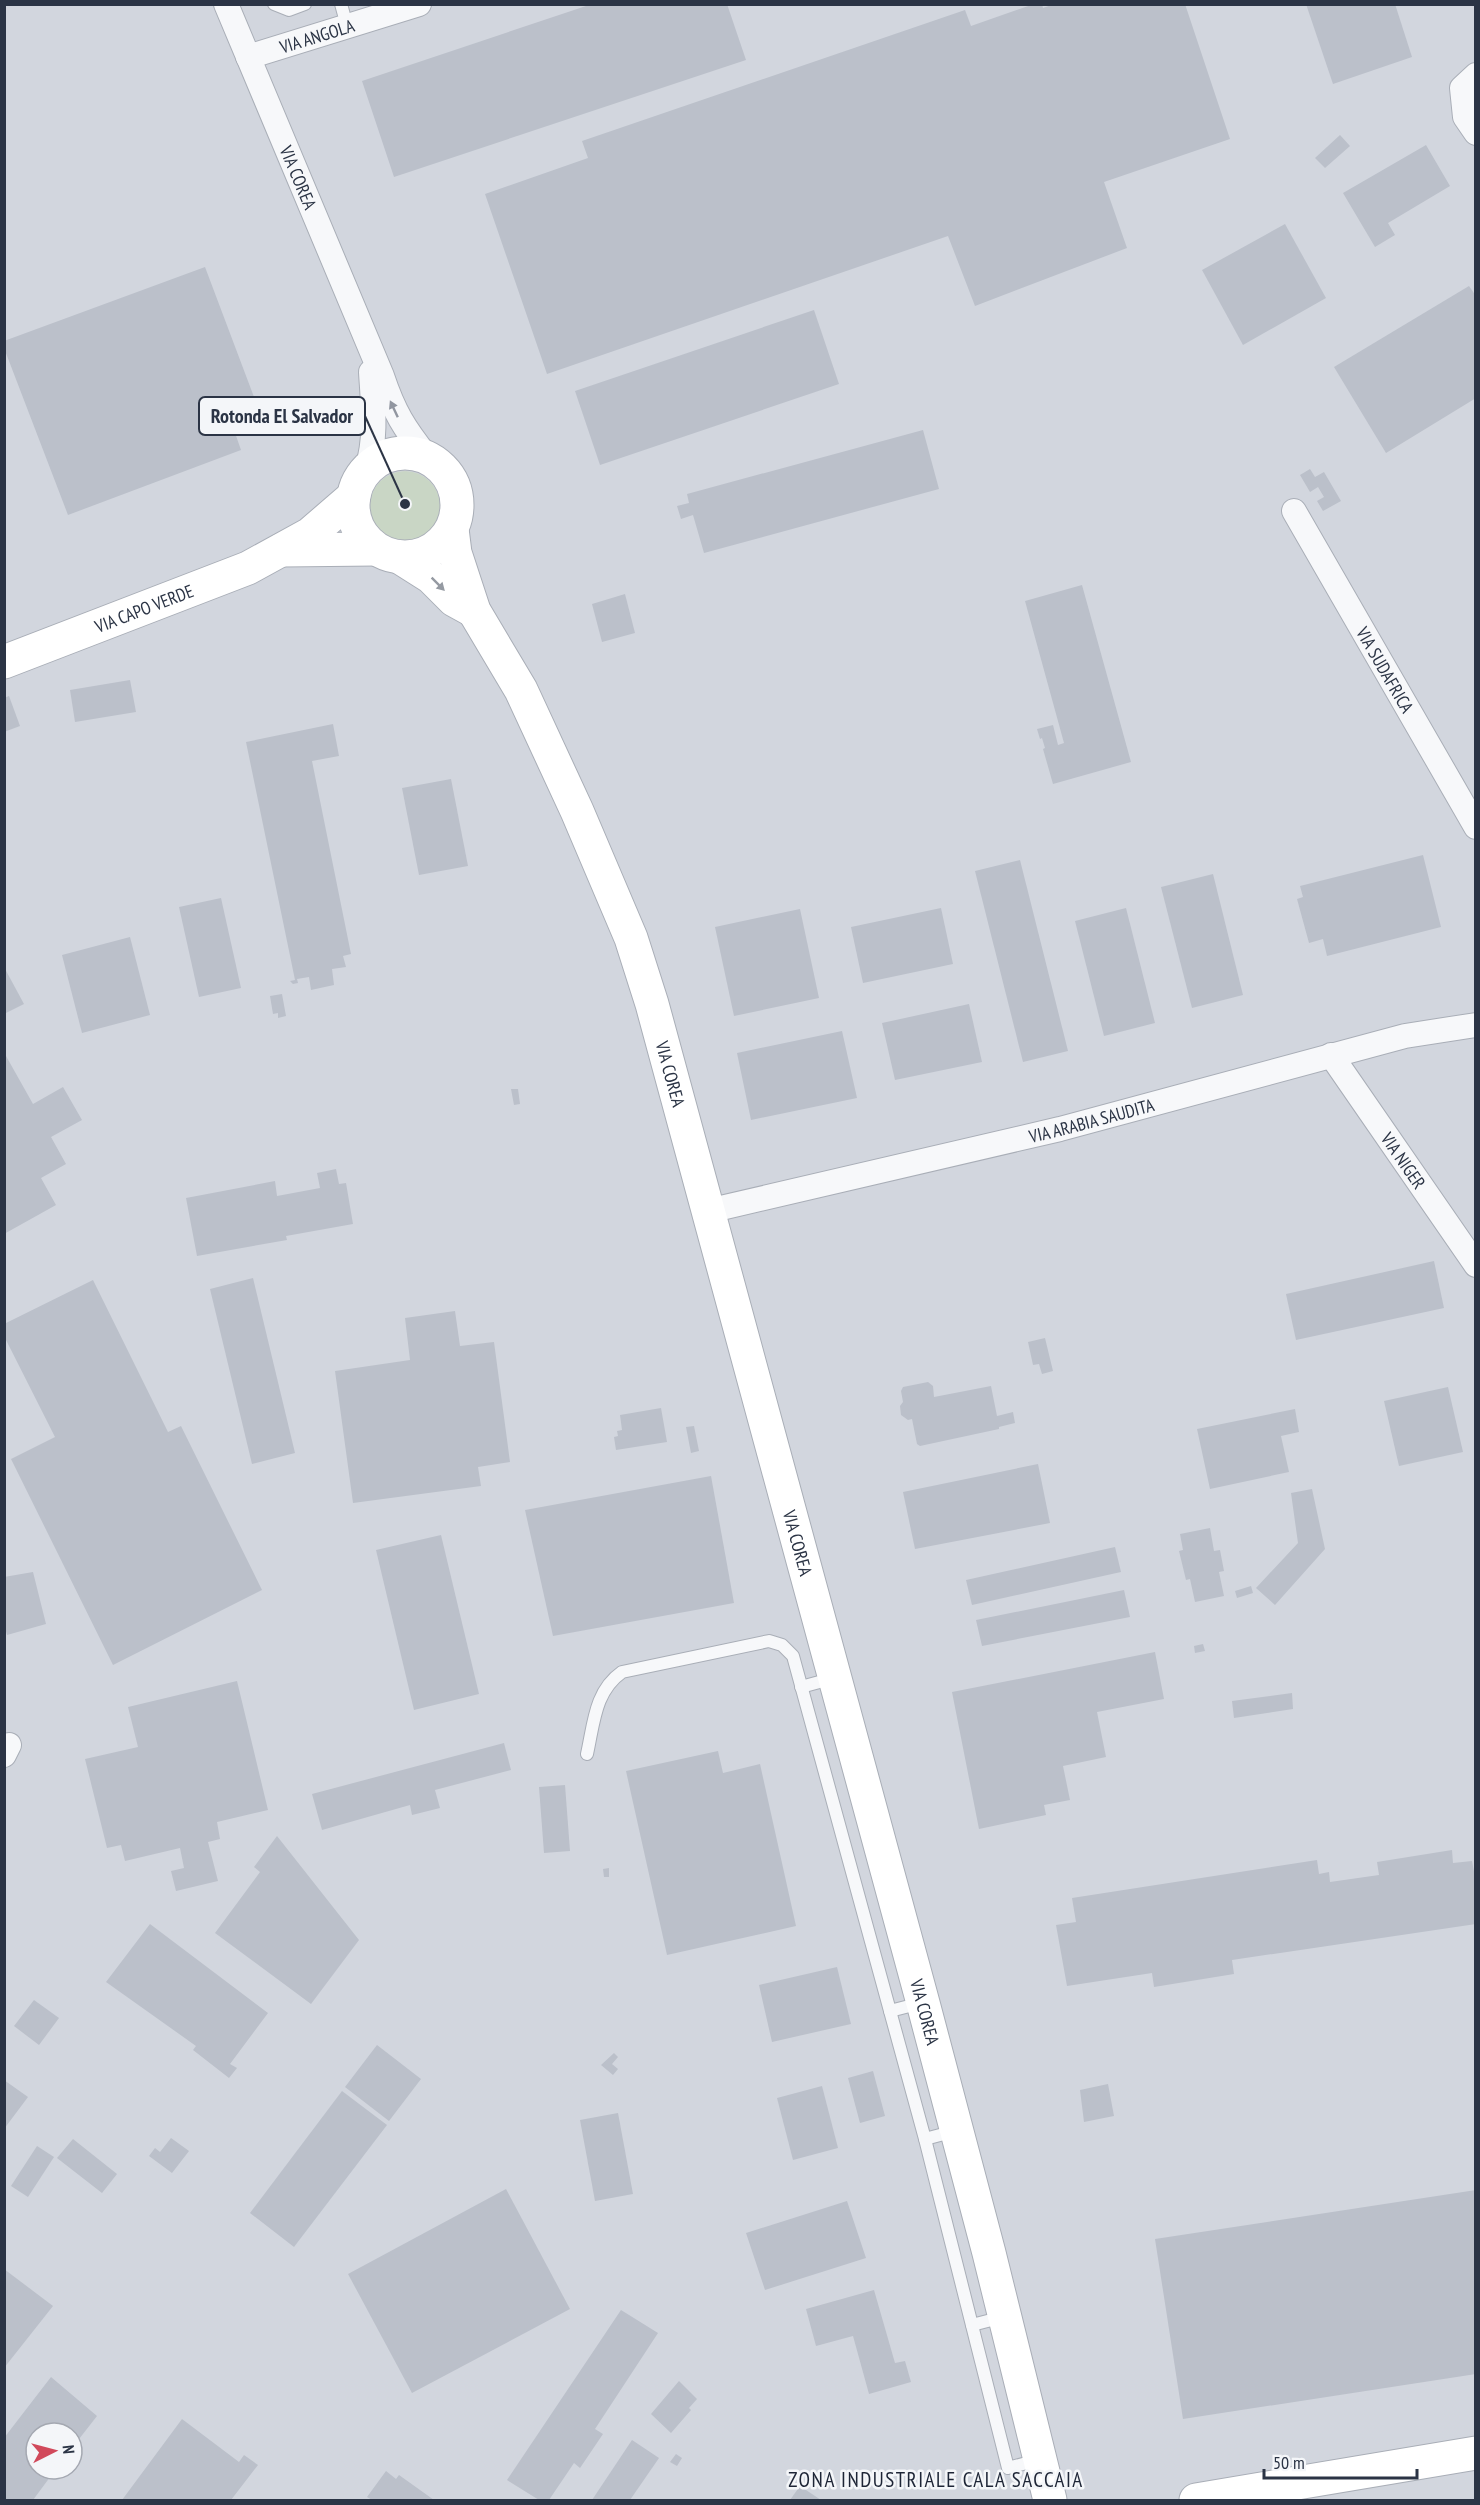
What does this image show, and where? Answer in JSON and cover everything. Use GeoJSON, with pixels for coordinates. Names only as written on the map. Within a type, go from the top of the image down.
{"type":"FeatureCollection","features":[{"type":"Feature","properties":{"kind":"street","name":"VIA COREA"},"geometry":{"type":"LineString","coordinates":[[226,4],[401,424],[427,457]]}},
{"type":"Feature","properties":{"kind":"street","name":"VIA ANGOLA"},"geometry":{"type":"LineString","coordinates":[[248,57],[344,15],[419,4]]}},
{"type":"Feature","properties":{"kind":"street"},"geometry":{"type":"LineString","coordinates":[[1476,75],[1462,88],[1465,117],[1476,133]]}},
{"type":"Feature","properties":{"kind":"street"},"geometry":{"type":"LineString","coordinates":[[369,349],[374,419],[373,450],[360,482],[354,515],[357,526],[363,536],[431,577],[454,600],[474,611]]}},
{"type":"Feature","properties":{"kind":"street"},"geometry":{"type":"LineString","coordinates":[[360,482],[380,459],[397,453],[412,453],[427,457],[441,466],[453,482],[458,508],[452,529],[455,553],[474,611]]}},
{"type":"Feature","properties":{"kind":"street","name":"VIA CAPO VERDE"},"geometry":{"type":"LineString","coordinates":[[4,662],[248,568],[310,534],[360,482]]}},
{"type":"Feature","properties":{"kind":"street","name":"VIA SUDAFRICA"},"geometry":{"type":"LineString","coordinates":[[1294,511],[1476,827]]}},
{"type":"Feature","properties":{"kind":"street"},"geometry":{"type":"LineString","coordinates":[[282,550],[389,553],[413,557],[434,549],[452,529]]}},
{"type":"Feature","properties":{"kind":"street","name":"VIA COREA"},"geometry":{"type":"LineString","coordinates":[[474,611],[521,690],[577,811],[631,938],[652,1005],[923,2003],[1005,2316],[1050,2500]]}},
{"type":"Feature","properties":{"kind":"street","name":"VIA ARABIA SAUDITA"},"geometry":{"type":"LineString","coordinates":[[708,1210],[1060,1129],[1405,1036],[1476,1025]]}},
{"type":"Feature","properties":{"kind":"street","name":"VIA NIGER"},"geometry":{"type":"LineString","coordinates":[[1330,1055],[1476,1265]]}},
{"type":"Feature","properties":{"kind":"street"},"geometry":{"type":"LineString","coordinates":[[1196,2500],[1476,2453]]}},
{"type":"Feature","properties":{"kind":"lane"},"geometry":{"type":"LineString","coordinates":[[274,4],[289,10],[305,4]]}},
{"type":"Feature","properties":{"kind":"lane"},"geometry":{"type":"LineString","coordinates":[[587,1754],[600,1696],[608,1682],[622,1672],[769,1641],[782,1645],[793,1656],[925,2139],[1008,2468],[1040,2460]]}},
{"type":"Feature","properties":{"kind":"lane"},"geometry":{"type":"LineString","coordinates":[[801,1687],[835,1677]]}},
{"type":"Feature","properties":{"kind":"lane"},"geometry":{"type":"LineString","coordinates":[[890,2011],[923,2003]]}},
{"type":"Feature","properties":{"kind":"lane"},"geometry":{"type":"LineString","coordinates":[[925,2139],[956,2130]]}},
{"type":"Feature","properties":{"kind":"lane"},"geometry":{"type":"LineString","coordinates":[[972,2325],[1005,2316]]}},
{"type":"Feature","properties":{"kind":"shaded area"},"geometry":{"type":"Polygon","coordinates":[[[5,5],[1475,5],[1475,2500],[5,2500],[5,5]]]}},
{"type":"Feature","properties":{"kind":"green space"},"geometry":{"type":"Polygon","coordinates":[[[398,471],[412,471],[425,476],[435,486],[440,506],[435,526],[425,536],[412,541],[398,541],[385,536],[375,526],[370,513],[370,499],[375,486],[385,476],[398,471]]]}},
{"type":"Feature","properties":{"kind":"building"},"geometry":{"type":"Polygon","coordinates":[[[592,4],[727,4],[746,60],[394,177],[362,81],[592,4]]]}},
{"type":"Feature","properties":{"kind":"building"},"geometry":{"type":"Polygon","coordinates":[[[1034,4],[1042,4],[1043,8],[1054,4],[1185,4],[1230,139],[1104,182],[1127,248],[975,306],[948,236],[547,374],[485,194],[588,158],[582,141],[965,10],[971,26],[1034,4]]]}},
{"type":"Feature","properties":{"kind":"building"},"geometry":{"type":"Polygon","coordinates":[[[1306,4],[1395,4],[1412,57],[1333,84],[1306,4]]]}},
{"type":"Feature","properties":{"kind":"building"},"geometry":{"type":"Polygon","coordinates":[[[1340,135],[1350,146],[1325,168],[1315,158],[1340,135]]]}},
{"type":"Feature","properties":{"kind":"building"},"geometry":{"type":"Polygon","coordinates":[[[1426,145],[1450,186],[1388,223],[1395,235],[1375,247],[1343,193],[1426,145]]]}},
{"type":"Feature","properties":{"kind":"building"},"geometry":{"type":"Polygon","coordinates":[[[1285,224],[1326,298],[1243,345],[1202,270],[1285,224]]]}},
{"type":"Feature","properties":{"kind":"building"},"geometry":{"type":"Polygon","coordinates":[[[205,267],[254,397],[226,407],[241,450],[68,515],[4,348],[4,341],[205,267]]]}},
{"type":"Feature","properties":{"kind":"building"},"geometry":{"type":"Polygon","coordinates":[[[1469,286],[1476,296],[1476,398],[1386,453],[1334,367],[1469,286]]]}},
{"type":"Feature","properties":{"kind":"building"},"geometry":{"type":"Polygon","coordinates":[[[814,310],[839,384],[600,465],[575,391],[814,310]]]}},
{"type":"Feature","properties":{"kind":"building"},"geometry":{"type":"Polygon","coordinates":[[[923,430],[939,489],[704,553],[693,515],[681,519],[677,506],[689,503],[687,494],[923,430]]]}},
{"type":"Feature","properties":{"kind":"building"},"geometry":{"type":"Polygon","coordinates":[[[1310,469],[1315,477],[1324,472],[1341,501],[1323,511],[1317,501],[1324,497],[1318,487],[1310,492],[1300,475],[1310,469]]]}},
{"type":"Feature","properties":{"kind":"building"},"geometry":{"type":"Polygon","coordinates":[[[1082,585],[1131,762],[1053,784],[1043,749],[1045,748],[1037,729],[1053,725],[1058,745],[1064,743],[1025,601],[1082,585]]]}},
{"type":"Feature","properties":{"kind":"building"},"geometry":{"type":"Polygon","coordinates":[[[625,594],[635,633],[602,642],[592,604],[625,594]]]}},
{"type":"Feature","properties":{"kind":"building"},"geometry":{"type":"Polygon","coordinates":[[[130,680],[136,712],[75,722],[70,690],[130,680]]]}},
{"type":"Feature","properties":{"kind":"building"},"geometry":{"type":"Polygon","coordinates":[[[9,696],[20,726],[4,732],[4,698],[9,696]]]}},
{"type":"Feature","properties":{"kind":"building"},"geometry":{"type":"Polygon","coordinates":[[[333,724],[339,756],[312,761],[351,954],[343,956],[346,967],[332,969],[334,985],[311,990],[309,977],[297,979],[298,983],[293,984],[290,981],[295,980],[246,742],[333,724]]]}},
{"type":"Feature","properties":{"kind":"building"},"geometry":{"type":"Polygon","coordinates":[[[451,779],[468,866],[419,875],[402,788],[451,779]]]}},
{"type":"Feature","properties":{"kind":"building"},"geometry":{"type":"Polygon","coordinates":[[[1423,855],[1441,927],[1327,956],[1323,939],[1309,943],[1297,899],[1303,897],[1300,886],[1423,855]]]}},
{"type":"Feature","properties":{"kind":"building"},"geometry":{"type":"Polygon","coordinates":[[[1020,860],[1068,1051],[1023,1062],[975,871],[1020,860]]]}},
{"type":"Feature","properties":{"kind":"building"},"geometry":{"type":"Polygon","coordinates":[[[1213,874],[1243,995],[1192,1008],[1161,887],[1213,874]]]}},
{"type":"Feature","properties":{"kind":"building"},"geometry":{"type":"Polygon","coordinates":[[[221,898],[241,988],[199,997],[179,907],[221,898]]]}},
{"type":"Feature","properties":{"kind":"building"},"geometry":{"type":"Polygon","coordinates":[[[941,908],[953,964],[863,983],[851,927],[941,908]]]}},
{"type":"Feature","properties":{"kind":"building"},"geometry":{"type":"Polygon","coordinates":[[[1126,908],[1155,1023],[1104,1036],[1075,921],[1126,908]]]}},
{"type":"Feature","properties":{"kind":"building"},"geometry":{"type":"Polygon","coordinates":[[[800,909],[819,998],[734,1016],[715,927],[800,909]]]}},
{"type":"Feature","properties":{"kind":"building"},"geometry":{"type":"Polygon","coordinates":[[[130,937],[150,1015],[82,1033],[62,955],[130,937]]]}},
{"type":"Feature","properties":{"kind":"building"},"geometry":{"type":"Polygon","coordinates":[[[4,967],[24,1004],[4,1014],[4,967]]]}},
{"type":"Feature","properties":{"kind":"building"},"geometry":{"type":"Polygon","coordinates":[[[282,994],[286,1016],[278,1018],[278,1013],[273,1014],[270,996],[282,994]]]}},
{"type":"Feature","properties":{"kind":"building"},"geometry":{"type":"Polygon","coordinates":[[[969,1004],[982,1062],[895,1080],[882,1023],[969,1004]]]}},
{"type":"Feature","properties":{"kind":"building"},"geometry":{"type":"Polygon","coordinates":[[[842,1031],[857,1098],[751,1120],[737,1053],[842,1031]]]}},
{"type":"Feature","properties":{"kind":"building"},"geometry":{"type":"Polygon","coordinates":[[[6,1056],[33,1104],[63,1087],[82,1120],[51,1137],[66,1164],[41,1178],[56,1205],[4,1234],[6,1056]]]}},
{"type":"Feature","properties":{"kind":"building"},"geometry":{"type":"Polygon","coordinates":[[[511,1089],[518,1089],[520,1104],[514,1105],[511,1089]]]}},
{"type":"Feature","properties":{"kind":"building"},"geometry":{"type":"Polygon","coordinates":[[[336,1169],[339,1184],[346,1183],[353,1224],[286,1236],[287,1240],[197,1256],[186,1198],[275,1181],[277,1196],[320,1188],[317,1173],[336,1169]]]}},
{"type":"Feature","properties":{"kind":"building"},"geometry":{"type":"Polygon","coordinates":[[[1434,1261],[1444,1308],[1296,1340],[1286,1294],[1434,1261]]]}},
{"type":"Feature","properties":{"kind":"building"},"geometry":{"type":"Polygon","coordinates":[[[253,1278],[295,1453],[252,1464],[210,1289],[253,1278]]]}},
{"type":"Feature","properties":{"kind":"building"},"geometry":{"type":"Polygon","coordinates":[[[93,1280],[168,1432],[181,1426],[262,1590],[113,1665],[11,1459],[55,1437],[4,1336],[4,1324],[93,1280]]]}},
{"type":"Feature","properties":{"kind":"building"},"geometry":{"type":"Polygon","coordinates":[[[455,1311],[460,1346],[494,1342],[510,1462],[478,1467],[481,1486],[353,1503],[335,1371],[410,1360],[405,1318],[455,1311]]]}},
{"type":"Feature","properties":{"kind":"building"},"geometry":{"type":"Polygon","coordinates":[[[1045,1338],[1053,1371],[1042,1374],[1039,1364],[1033,1365],[1028,1342],[1045,1338]]]}},
{"type":"Feature","properties":{"kind":"building"},"geometry":{"type":"Polygon","coordinates":[[[928,1382],[933,1386],[934,1397],[991,1386],[997,1416],[1013,1412],[1015,1423],[999,1427],[999,1429],[920,1446],[917,1444],[912,1419],[908,1420],[901,1415],[900,1406],[903,1402],[901,1391],[903,1387],[928,1382]]]}},
{"type":"Feature","properties":{"kind":"building"},"geometry":{"type":"Polygon","coordinates":[[[1448,1387],[1463,1452],[1399,1466],[1384,1401],[1448,1387]]]}},
{"type":"Feature","properties":{"kind":"building"},"geometry":{"type":"Polygon","coordinates":[[[661,1408],[667,1442],[616,1450],[614,1437],[618,1436],[617,1431],[622,1430],[620,1415],[661,1408]]]}},
{"type":"Feature","properties":{"kind":"building"},"geometry":{"type":"Polygon","coordinates":[[[1295,1409],[1299,1432],[1281,1436],[1289,1472],[1210,1489],[1197,1429],[1295,1409]]]}},
{"type":"Feature","properties":{"kind":"building"},"geometry":{"type":"Polygon","coordinates":[[[694,1426],[699,1451],[691,1453],[686,1427],[694,1426]]]}},
{"type":"Feature","properties":{"kind":"building"},"geometry":{"type":"Polygon","coordinates":[[[1038,1464],[1050,1523],[915,1549],[903,1492],[1038,1464]]]}},
{"type":"Feature","properties":{"kind":"building"},"geometry":{"type":"Polygon","coordinates":[[[711,1476],[734,1603],[553,1636],[525,1510],[711,1476]]]}},
{"type":"Feature","properties":{"kind":"building"},"geometry":{"type":"Polygon","coordinates":[[[1312,1489],[1325,1549],[1275,1605],[1256,1588],[1298,1543],[1291,1493],[1312,1489]]]}},
{"type":"Feature","properties":{"kind":"building"},"geometry":{"type":"Polygon","coordinates":[[[1210,1528],[1214,1551],[1220,1550],[1224,1571],[1219,1572],[1224,1596],[1195,1602],[1190,1579],[1186,1580],[1179,1551],[1183,1550],[1180,1534],[1210,1528]]]}},
{"type":"Feature","properties":{"kind":"building"},"geometry":{"type":"Polygon","coordinates":[[[441,1535],[479,1694],[414,1710],[376,1550],[441,1535]]]}},
{"type":"Feature","properties":{"kind":"building"},"geometry":{"type":"Polygon","coordinates":[[[1115,1547],[1121,1572],[972,1605],[966,1580],[1115,1547]]]}},
{"type":"Feature","properties":{"kind":"building"},"geometry":{"type":"Polygon","coordinates":[[[33,1572],[46,1624],[7,1635],[4,1624],[4,1577],[33,1572]]]}},
{"type":"Feature","properties":{"kind":"building"},"geometry":{"type":"Polygon","coordinates":[[[1251,1586],[1253,1593],[1237,1598],[1235,1591],[1251,1586]]]}},
{"type":"Feature","properties":{"kind":"building"},"geometry":{"type":"Polygon","coordinates":[[[1124,1590],[1130,1617],[982,1646],[976,1620],[1124,1590]]]}},
{"type":"Feature","properties":{"kind":"building"},"geometry":{"type":"Polygon","coordinates":[[[1203,1644],[1205,1651],[1195,1653],[1194,1646],[1203,1644]]]}},
{"type":"Feature","properties":{"kind":"building"},"geometry":{"type":"Polygon","coordinates":[[[1155,1652],[1164,1699],[1097,1712],[1106,1757],[1063,1766],[1070,1800],[1044,1805],[1046,1815],[979,1829],[952,1692],[1155,1652]]]}},
{"type":"Feature","properties":{"kind":"building"},"geometry":{"type":"Polygon","coordinates":[[[237,1681],[268,1810],[217,1822],[220,1839],[208,1842],[218,1881],[176,1891],[171,1871],[184,1868],[180,1848],[125,1861],[121,1845],[107,1848],[85,1759],[138,1747],[128,1707],[237,1681]]]}},
{"type":"Feature","properties":{"kind":"building"},"geometry":{"type":"Polygon","coordinates":[[[1292,1693],[1293,1709],[1234,1718],[1232,1701],[1292,1693]]]}},
{"type":"Feature","properties":{"kind":"building"},"geometry":{"type":"Polygon","coordinates":[[[504,1743],[511,1770],[435,1790],[440,1808],[412,1815],[410,1805],[322,1830],[312,1794],[504,1743]]]}},
{"type":"Feature","properties":{"kind":"building"},"geometry":{"type":"Polygon","coordinates":[[[718,1751],[723,1773],[760,1764],[796,1926],[667,1955],[626,1771],[718,1751]]]}},
{"type":"Feature","properties":{"kind":"building"},"geometry":{"type":"Polygon","coordinates":[[[565,1785],[570,1851],[544,1853],[539,1787],[565,1785]]]}},
{"type":"Feature","properties":{"kind":"building"},"geometry":{"type":"Polygon","coordinates":[[[277,1836],[359,1940],[311,2004],[215,1933],[260,1872],[254,1867],[277,1836]]]}},
{"type":"Feature","properties":{"kind":"building"},"geometry":{"type":"Polygon","coordinates":[[[1452,1850],[1453,1863],[1472,1861],[1476,1882],[1476,1924],[1232,1960],[1234,1974],[1154,1987],[1152,1973],[1067,1986],[1056,1925],[1076,1922],[1072,1898],[1317,1860],[1319,1874],[1329,1872],[1330,1882],[1379,1875],[1377,1862],[1452,1850]]]}},
{"type":"Feature","properties":{"kind":"building"},"geometry":{"type":"Polygon","coordinates":[[[609,1868],[609,1877],[604,1877],[603,1869],[609,1868]]]}},
{"type":"Feature","properties":{"kind":"building"},"geometry":{"type":"Polygon","coordinates":[[[150,1924],[268,2013],[230,2064],[237,2068],[229,2078],[193,2050],[196,2046],[106,1982],[150,1924]]]}},
{"type":"Feature","properties":{"kind":"building"},"geometry":{"type":"Polygon","coordinates":[[[837,1967],[851,2024],[772,2042],[759,1985],[837,1967]]]}},
{"type":"Feature","properties":{"kind":"building"},"geometry":{"type":"Polygon","coordinates":[[[34,2000],[59,2018],[39,2045],[14,2026],[34,2000]]]}},
{"type":"Feature","properties":{"kind":"building"},"geometry":{"type":"Polygon","coordinates":[[[377,2045],[421,2079],[389,2121],[345,2087],[377,2045]]]}},
{"type":"Feature","properties":{"kind":"building"},"geometry":{"type":"Polygon","coordinates":[[[614,2053],[618,2057],[612,2064],[618,2069],[613,2075],[601,2065],[614,2053]]]}},
{"type":"Feature","properties":{"kind":"building"},"geometry":{"type":"Polygon","coordinates":[[[873,2071],[885,2116],[860,2123],[848,2078],[873,2071]]]}},
{"type":"Feature","properties":{"kind":"building"},"geometry":{"type":"Polygon","coordinates":[[[4,2080],[28,2097],[4,2129],[4,2080]]]}},
{"type":"Feature","properties":{"kind":"building"},"geometry":{"type":"Polygon","coordinates":[[[1108,2084],[1114,2116],[1084,2122],[1080,2090],[1108,2084]]]}},
{"type":"Feature","properties":{"kind":"building"},"geometry":{"type":"Polygon","coordinates":[[[822,2086],[838,2148],[793,2160],[777,2098],[822,2086]]]}},
{"type":"Feature","properties":{"kind":"building"},"geometry":{"type":"Polygon","coordinates":[[[342,2091],[387,2125],[294,2247],[250,2213],[342,2091]]]}},
{"type":"Feature","properties":{"kind":"building"},"geometry":{"type":"Polygon","coordinates":[[[618,2113],[633,2194],[595,2201],[580,2120],[618,2113]]]}},
{"type":"Feature","properties":{"kind":"building"},"geometry":{"type":"Polygon","coordinates":[[[171,2138],[189,2151],[172,2173],[149,2156],[155,2148],[160,2152],[171,2138]]]}},
{"type":"Feature","properties":{"kind":"building"},"geometry":{"type":"Polygon","coordinates":[[[73,2139],[117,2174],[102,2193],[57,2158],[73,2139]]]}},
{"type":"Feature","properties":{"kind":"building"},"geometry":{"type":"Polygon","coordinates":[[[37,2146],[54,2157],[28,2197],[11,2186],[37,2146]]]}},
{"type":"Feature","properties":{"kind":"building"},"geometry":{"type":"Polygon","coordinates":[[[506,2189],[570,2309],[412,2393],[348,2274],[506,2189]]]}},
{"type":"Feature","properties":{"kind":"building"},"geometry":{"type":"Polygon","coordinates":[[[1476,2190],[1476,2374],[1183,2419],[1155,2239],[1476,2190]]]}},
{"type":"Feature","properties":{"kind":"building"},"geometry":{"type":"Polygon","coordinates":[[[847,2201],[866,2258],[765,2290],[746,2233],[847,2201]]]}},
{"type":"Feature","properties":{"kind":"building"},"geometry":{"type":"Polygon","coordinates":[[[4,2269],[53,2306],[4,2368],[4,2269]]]}},
{"type":"Feature","properties":{"kind":"building"},"geometry":{"type":"Polygon","coordinates":[[[874,2290],[895,2363],[905,2361],[911,2382],[869,2394],[853,2336],[816,2346],[806,2309],[874,2290]]]}},
{"type":"Feature","properties":{"kind":"building"},"geometry":{"type":"Polygon","coordinates":[[[621,2310],[658,2333],[595,2429],[603,2434],[580,2468],[574,2463],[549,2500],[539,2500],[507,2480],[621,2310]]]}},
{"type":"Feature","properties":{"kind":"building"},"geometry":{"type":"Polygon","coordinates":[[[51,2377],[97,2416],[84,2433],[84,2421],[24,2421],[24,2481],[47,2481],[33,2500],[4,2500],[4,2438],[51,2377]]]}},
{"type":"Feature","properties":{"kind":"building"},"geometry":{"type":"Polygon","coordinates":[[[679,2381],[697,2399],[689,2408],[691,2410],[671,2433],[651,2414],[679,2381]]]}},
{"type":"Feature","properties":{"kind":"building"},"geometry":{"type":"Polygon","coordinates":[[[182,2419],[239,2462],[244,2455],[258,2465],[231,2500],[122,2500],[182,2419]]]}},
{"type":"Feature","properties":{"kind":"building"},"geometry":{"type":"Polygon","coordinates":[[[632,2440],[659,2458],[630,2500],[592,2500],[632,2440]]]}},
{"type":"Feature","properties":{"kind":"building"},"geometry":{"type":"Polygon","coordinates":[[[676,2454],[682,2458],[677,2466],[670,2462],[676,2454]]]}},
{"type":"Feature","properties":{"kind":"building"},"geometry":{"type":"Polygon","coordinates":[[[386,2471],[396,2479],[399,2475],[434,2500],[372,2500],[367,2497],[386,2471]]]}},
{"type":"Feature","properties":{"kind":"building"},"geometry":{"type":"Polygon","coordinates":[[[800,2486],[821,2500],[790,2500],[800,2486]]]}},
{"type":"Feature","properties":{"kind":"place","name":"Rotonda El Salvador"},"geometry":{"type":"Point","coordinates":[405,504]}},
{"type":"Feature","properties":{"kind":"district","name":"ZONA INDUSTRIALE CALA SACCAIA"},"geometry":{"type":"Point","coordinates":[936,2479]}}]}
